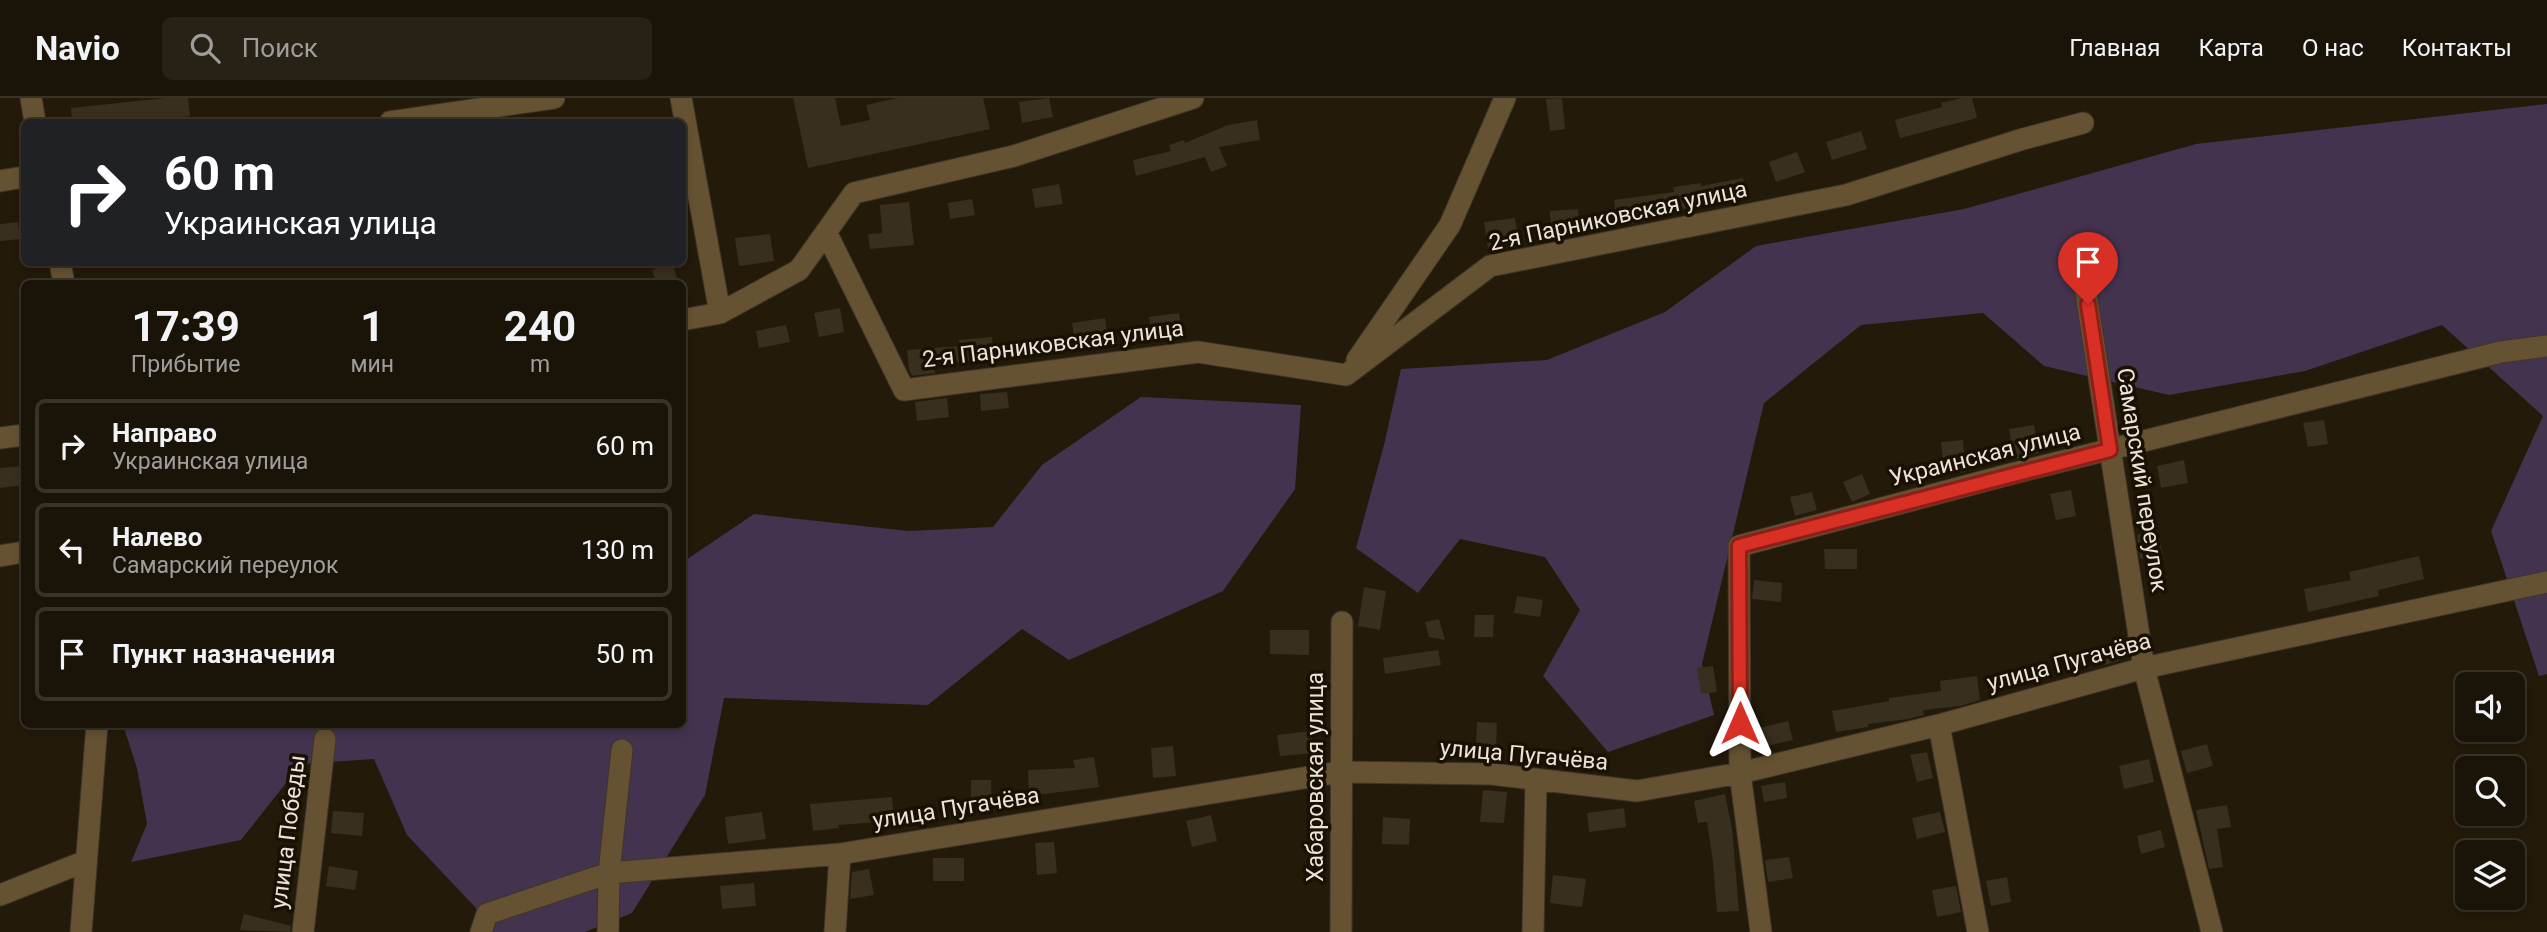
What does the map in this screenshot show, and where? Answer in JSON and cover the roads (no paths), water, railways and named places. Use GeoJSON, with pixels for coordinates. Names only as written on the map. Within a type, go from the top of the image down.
{"type":"FeatureCollection","features":[{"type":"Feature","properties":{"kind":"street"},"geometry":{"type":"LineString","coordinates":[[31,98],[34,119]]}},
{"type":"Feature","properties":{"kind":"street"},"geometry":{"type":"LineString","coordinates":[[410,119],[554,98]]}},
{"type":"Feature","properties":{"kind":"street"},"geometry":{"type":"LineString","coordinates":[[681,98],[685,119]]}},
{"type":"Feature","properties":{"kind":"street"},"geometry":{"type":"LineString","coordinates":[[686,319],[720,313],[799,270],[854,192],[1014,156],[1193,98]]}},
{"type":"Feature","properties":{"kind":"street"},"geometry":{"type":"LineString","coordinates":[[1346,375],[1450,225],[1505,98]]}},
{"type":"Feature","properties":{"kind":"street","name":"2-я Парниковская улица"},"geometry":{"type":"LineString","coordinates":[[826,232],[904,390],[1198,352],[1346,375],[1490,266],[1846,195],[2023,139],[2084,123]]}},
{"type":"Feature","properties":{"kind":"street"},"geometry":{"type":"LineString","coordinates":[[686,126],[720,313]]}},
{"type":"Feature","properties":{"kind":"street"},"geometry":{"type":"LineString","coordinates":[[0,181],[21,178]]}},
{"type":"Feature","properties":{"kind":"street","name":"Самарский переулок"},"geometry":{"type":"LineString","coordinates":[[2084,279],[2144,668],[2212,932]]}},
{"type":"Feature","properties":{"kind":"street","name":"Украинская улица"},"geometry":{"type":"LineString","coordinates":[[1740,773],[1739,546],[2501,352],[2547,346]]}},
{"type":"Feature","properties":{"kind":"street"},"geometry":{"type":"LineString","coordinates":[[0,438],[21,435]]}},
{"type":"Feature","properties":{"kind":"street"},"geometry":{"type":"LineString","coordinates":[[0,556],[21,552]]}},
{"type":"Feature","properties":{"kind":"street","name":"улица Пугачёва"},"geometry":{"type":"LineString","coordinates":[[484,923],[609,873],[840,854],[1340,772],[1492,774],[1637,791],[1740,773],[1938,725],[2144,668],[2547,582]]}},
{"type":"Feature","properties":{"kind":"street","name":"Хабаровская улица"},"geometry":{"type":"LineString","coordinates":[[1341,932],[1342,622]]}},
{"type":"Feature","properties":{"kind":"street"},"geometry":{"type":"LineString","coordinates":[[1938,725],[1978,932]]}},
{"type":"Feature","properties":{"kind":"street"},"geometry":{"type":"LineString","coordinates":[[81,932],[97,728]]}},
{"type":"Feature","properties":{"kind":"street","name":"улица Победы"},"geometry":{"type":"LineString","coordinates":[[303,932],[325,739]]}},
{"type":"Feature","properties":{"kind":"street"},"geometry":{"type":"LineString","coordinates":[[608,932],[609,873],[622,750]]}},
{"type":"Feature","properties":{"kind":"street"},"geometry":{"type":"LineString","coordinates":[[1740,773],[1761,932]]}},
{"type":"Feature","properties":{"kind":"street"},"geometry":{"type":"LineString","coordinates":[[1533,932],[1536,780]]}},
{"type":"Feature","properties":{"kind":"street"},"geometry":{"type":"LineString","coordinates":[[835,932],[840,854]]}},
{"type":"Feature","properties":{"kind":"street"},"geometry":{"type":"LineString","coordinates":[[0,895],[86,861]]}}]}
